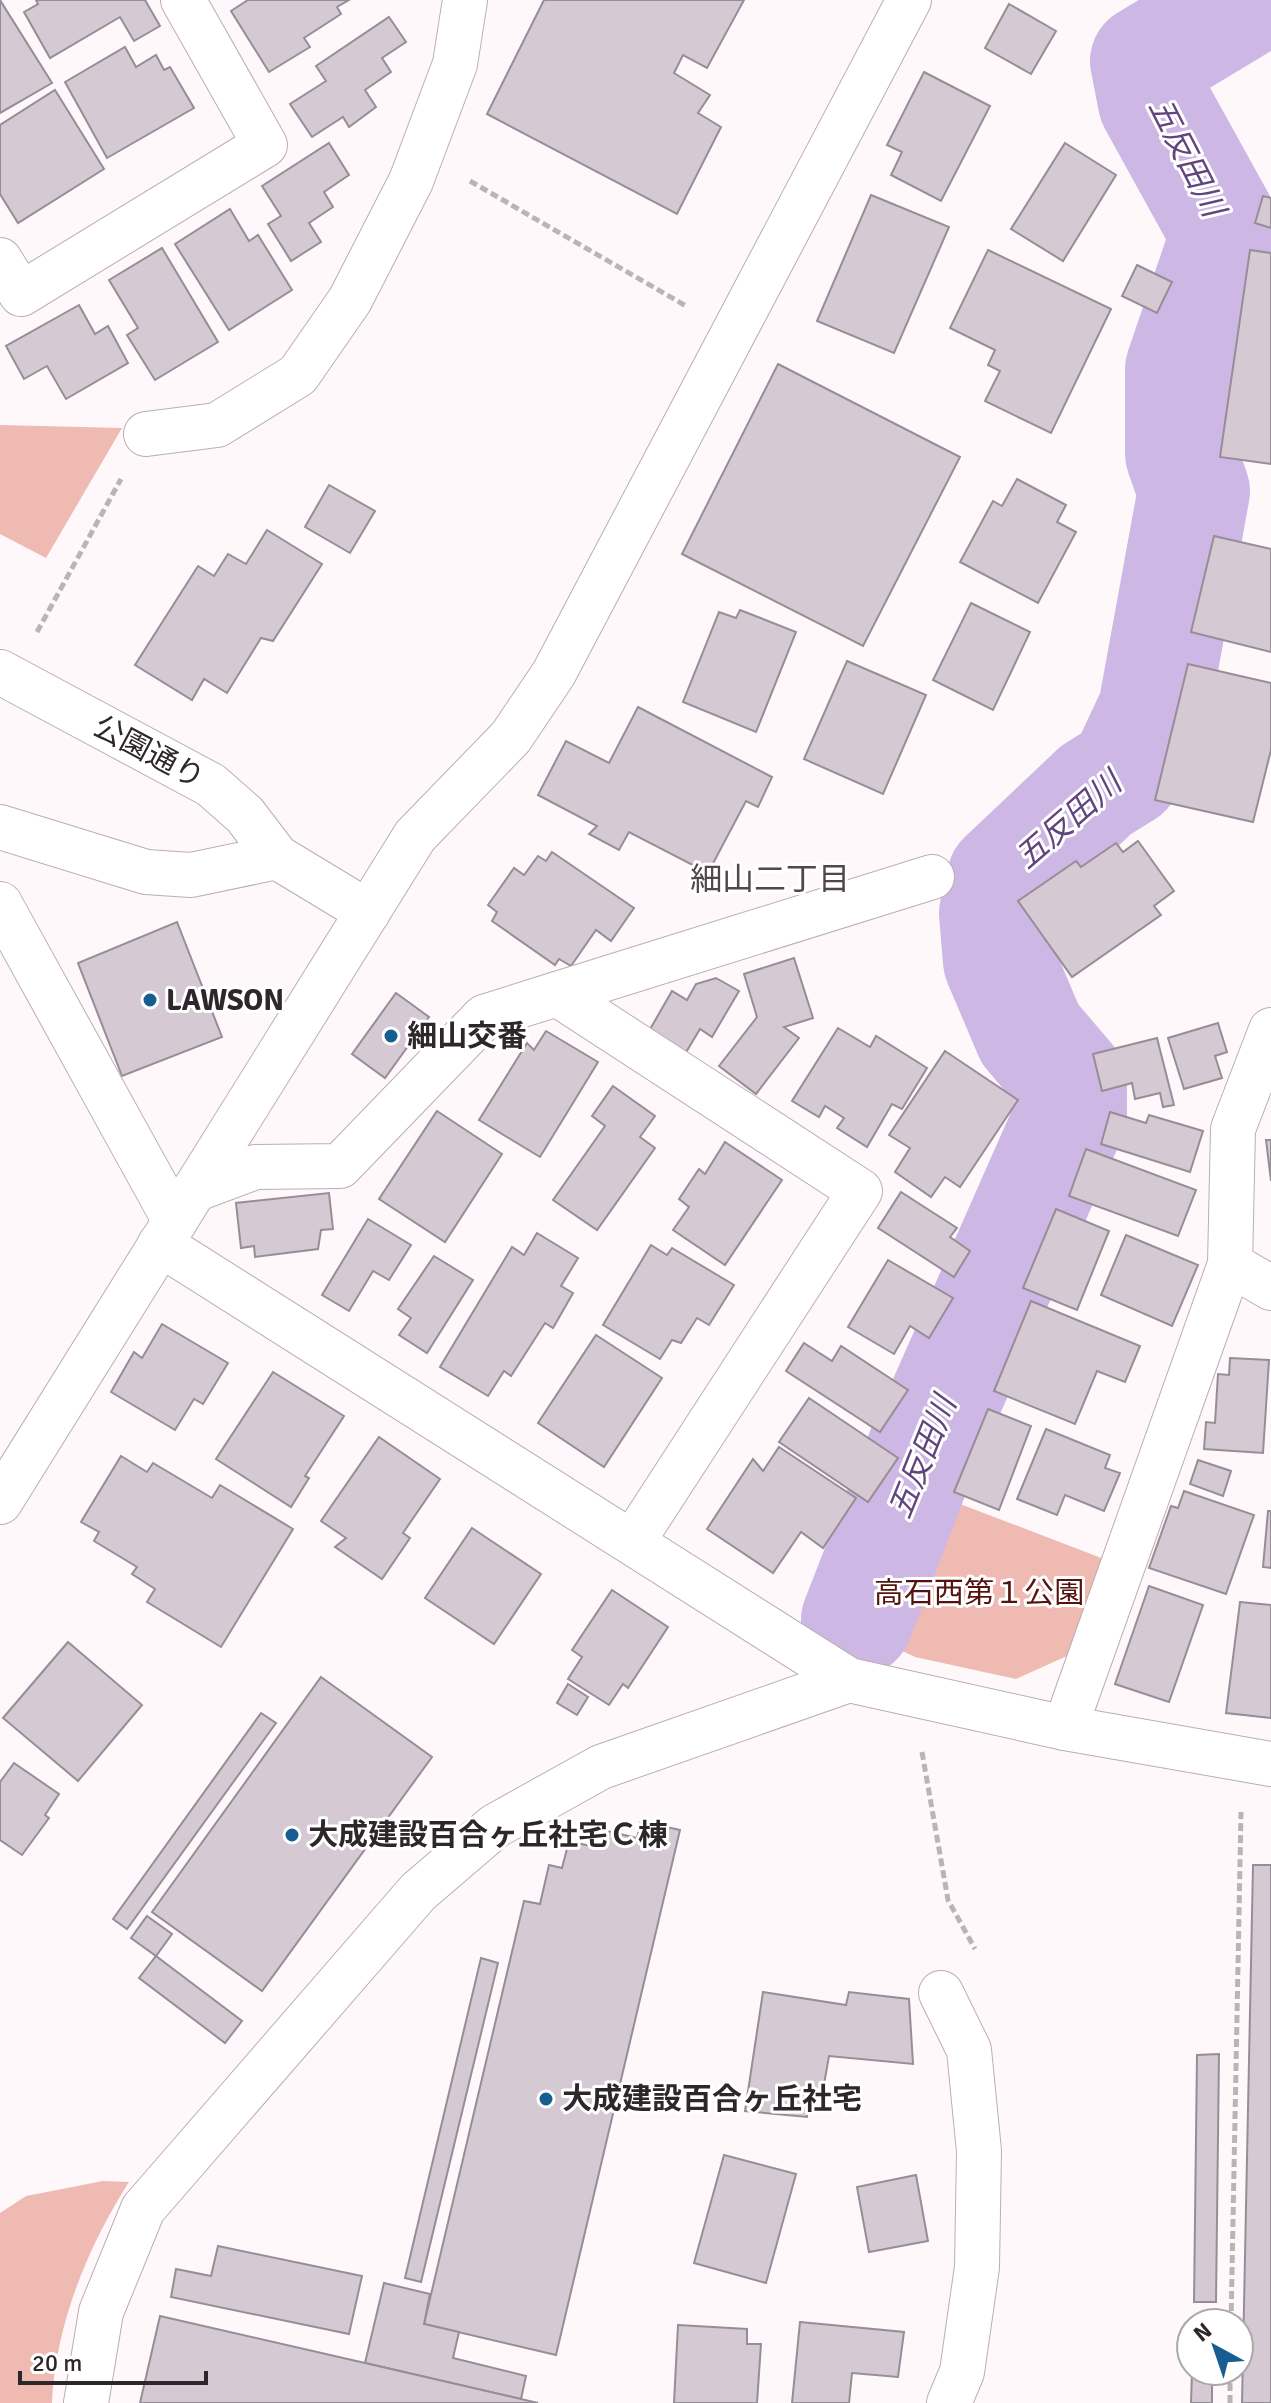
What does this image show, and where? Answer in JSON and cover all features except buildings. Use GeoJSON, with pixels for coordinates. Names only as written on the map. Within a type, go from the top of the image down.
{"type":"FeatureCollection","features":[{"type":"Feature","properties":{"kind":"street"},"geometry":{"type":"LineString","coordinates":[[0,260],[21,294],[265,145],[183,0]]}},
{"type":"Feature","properties":{"kind":"street"},"geometry":{"type":"LineString","coordinates":[[146,434],[217,425],[298,375],[350,300],[411,181],[455,64],[465,0]]}},
{"type":"Feature","properties":{"kind":"street"},"geometry":{"type":"LineString","coordinates":[[0,1502],[415,836],[511,737],[554,673],[909,0]]}},
{"type":"Feature","properties":{"kind":"street","name":"公園通り"},"geometry":{"type":"LineString","coordinates":[[6,675],[211,785],[245,815],[277,857]]}},
{"type":"Feature","properties":{"kind":"street"},"geometry":{"type":"LineString","coordinates":[[0,827],[146,872],[191,875],[277,857],[368,912]]}},
{"type":"Feature","properties":{"kind":"street"},"geometry":{"type":"LineString","coordinates":[[176,1218],[255,1167],[340,1166],[484,1017],[932,877]]}},
{"type":"Feature","properties":{"kind":"street"},"geometry":{"type":"LineString","coordinates":[[0,904],[176,1218],[633,1541],[849,1680],[1065,1728],[1256,1762]]}},
{"type":"Feature","properties":{"kind":"street"},"geometry":{"type":"LineString","coordinates":[[557,994],[860,1191],[633,1541]]}},
{"type":"Feature","properties":{"kind":"street"},"geometry":{"type":"LineString","coordinates":[[1065,1728],[1230,1264],[1233,1129],[1271,1030]]}},
{"type":"Feature","properties":{"kind":"street"},"geometry":{"type":"LineString","coordinates":[[1230,1264],[1271,1288]]}},
{"type":"Feature","properties":{"kind":"street"},"geometry":{"type":"LineString","coordinates":[[86,2403],[101,2312],[143,2209],[418,1892],[495,1826],[601,1767],[849,1680]]}},
{"type":"Feature","properties":{"kind":"street"},"geometry":{"type":"LineString","coordinates":[[941,1993],[969,2050],[979,2151],[977,2267],[962,2372],[949,2403]]}},
{"type":"Feature","properties":{"kind":"path"},"geometry":{"type":"LineString","coordinates":[[468,180],[686,306]]}},
{"type":"Feature","properties":{"kind":"path"},"geometry":{"type":"LineString","coordinates":[[6,675],[146,434]]}},
{"type":"Feature","properties":{"kind":"path"},"geometry":{"type":"LineString","coordinates":[[1232,2307],[1256,1762]]}},
{"type":"Feature","properties":{"kind":"path"},"geometry":{"type":"LineString","coordinates":[[930,1802],[948,1900],[976,1952]]}},
{"type":"Feature","properties":{"kind":"green space"},"geometry":{"type":"Polygon","coordinates":[[[0,425],[122,428],[46,558],[0,534],[0,425]]]}},
{"type":"Feature","properties":{"kind":"green space","name":"高石西第１公園"},"geometry":{"type":"Polygon","coordinates":[[[934,1494],[1104,1559],[1067,1656],[1016,1679],[915,1657],[877,1639],[934,1494]]]}},
{"type":"Feature","properties":{"kind":"green space"},"geometry":{"type":"Polygon","coordinates":[[[103,2181],[129,2182],[100,2233],[76,2288],[60,2345],[52,2403],[0,2403],[0,2213],[26,2196],[103,2181]]]}},
{"type":"Feature","properties":{"kind":"waterway","name":"五反田川"},"geometry":{"type":"LineString","coordinates":[[857,1620],[922,1452],[1071,1115],[1071,1082],[1030,1034],[999,961],[995,913],[1003,878],[1096,790],[1125,772],[1154,710],[1194,491],[1181,454],[1181,369],[1227,234],[1154,102],[1146,61],[1247,0]]}},
{"type":"Feature","properties":{"kind":"place","name":"LAWSON"},"geometry":{"type":"Point","coordinates":[150,1000]}},
{"type":"Feature","properties":{"kind":"place","name":"細山交番"},"geometry":{"type":"Point","coordinates":[391,1036]}},
{"type":"Feature","properties":{"kind":"place","name":"大成建設百合ヶ丘社宅Ｃ棟"},"geometry":{"type":"Point","coordinates":[292,1835]}},
{"type":"Feature","properties":{"kind":"place","name":"大成建設百合ヶ丘社宅"},"geometry":{"type":"Point","coordinates":[546,2099]}},
{"type":"Feature","properties":{"kind":"district","name":"細山二丁目"},"geometry":{"type":"Point","coordinates":[770,879]}}]}
